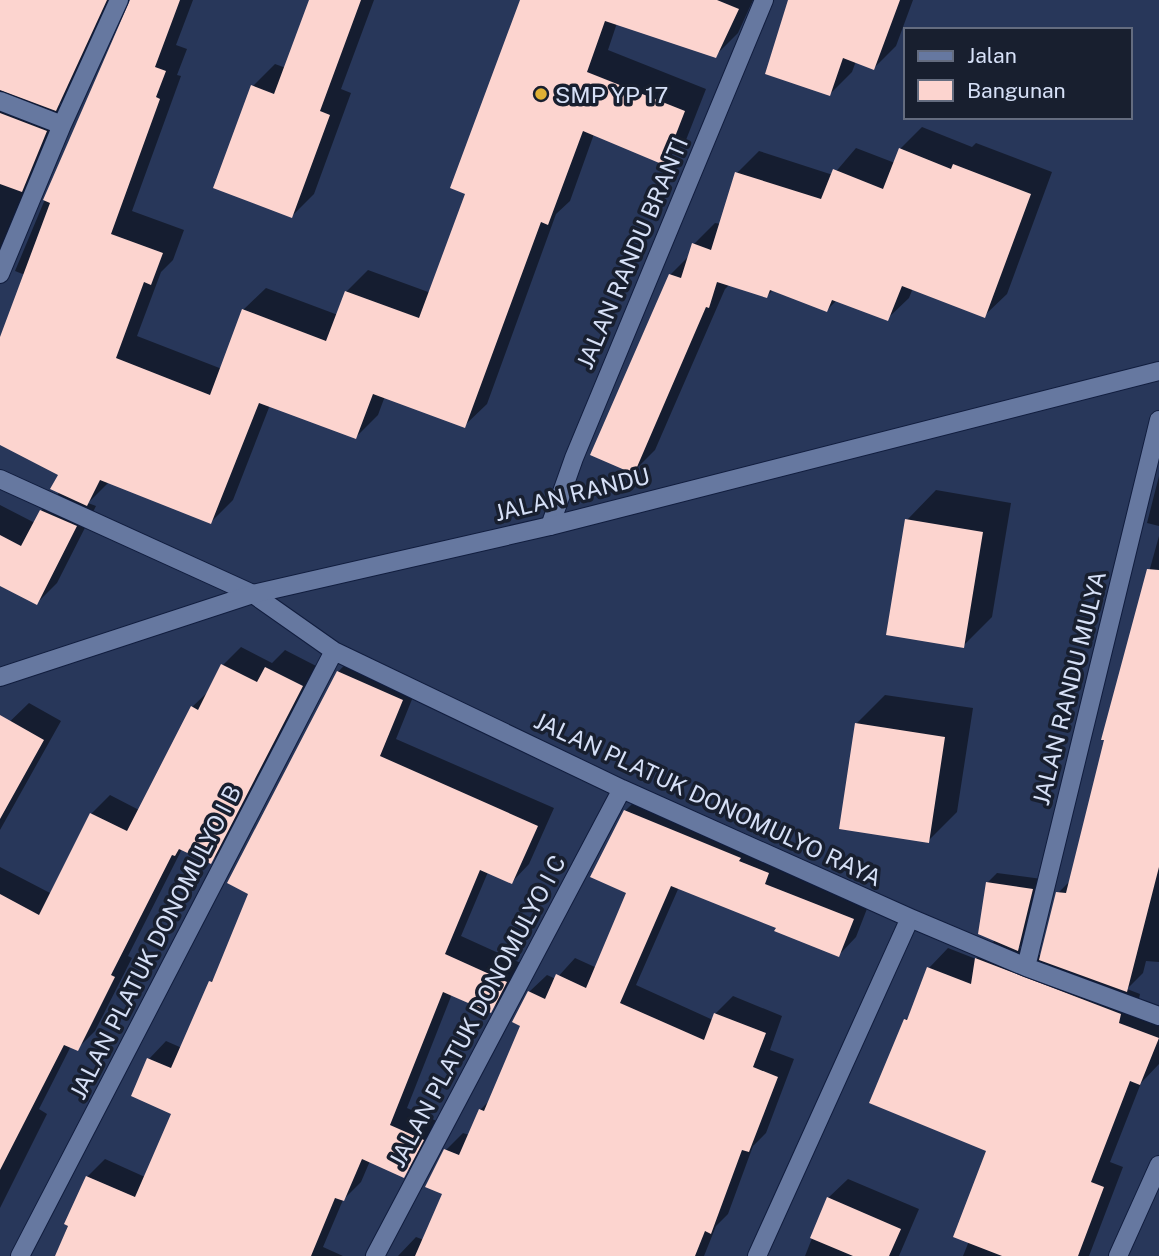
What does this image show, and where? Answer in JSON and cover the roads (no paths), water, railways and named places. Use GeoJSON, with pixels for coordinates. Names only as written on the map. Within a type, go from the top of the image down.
{"type":"FeatureCollection","features":[{"type":"Feature","properties":{"kind":"street"},"geometry":{"type":"LineString","coordinates":[[0,274],[62,125],[119,0]]}},
{"type":"Feature","properties":{"kind":"street","name":"JALAN RANDU BRANTI"},"geometry":{"type":"LineString","coordinates":[[550,526],[573,458],[764,0]]}},
{"type":"Feature","properties":{"kind":"street"},"geometry":{"type":"LineString","coordinates":[[0,101],[62,125]]}},
{"type":"Feature","properties":{"kind":"street","name":"JALAN RANDU"},"geometry":{"type":"LineString","coordinates":[[0,677],[253,594],[550,526],[1159,371]]}},
{"type":"Feature","properties":{"kind":"street","name":"JALAN RANDU MULYA"},"geometry":{"type":"LineString","coordinates":[[1026,967],[1159,420]]}},
{"type":"Feature","properties":{"kind":"street","name":"JALAN PLATUK DONOMULYO RAYA"},"geometry":{"type":"LineString","coordinates":[[0,479],[253,594],[334,651],[622,789],[910,918],[1026,967],[1159,1016]]}},
{"type":"Feature","properties":{"kind":"street","name":"JALAN PLATUK DONOMULYO I B"},"geometry":{"type":"LineString","coordinates":[[20,1256],[334,651]]}},
{"type":"Feature","properties":{"kind":"street","name":"JALAN PLATUK DONOMULYO I C"},"geometry":{"type":"LineString","coordinates":[[375,1256],[622,789]]}},
{"type":"Feature","properties":{"kind":"street"},"geometry":{"type":"LineString","coordinates":[[757,1256],[910,918]]}},
{"type":"Feature","properties":{"kind":"street"},"geometry":{"type":"LineString","coordinates":[[1118,1256],[1159,1165]]}},
{"type":"Feature","properties":{"kind":"place","name":"SMP YP 17"},"geometry":{"type":"Point","coordinates":[541,94]}}]}
